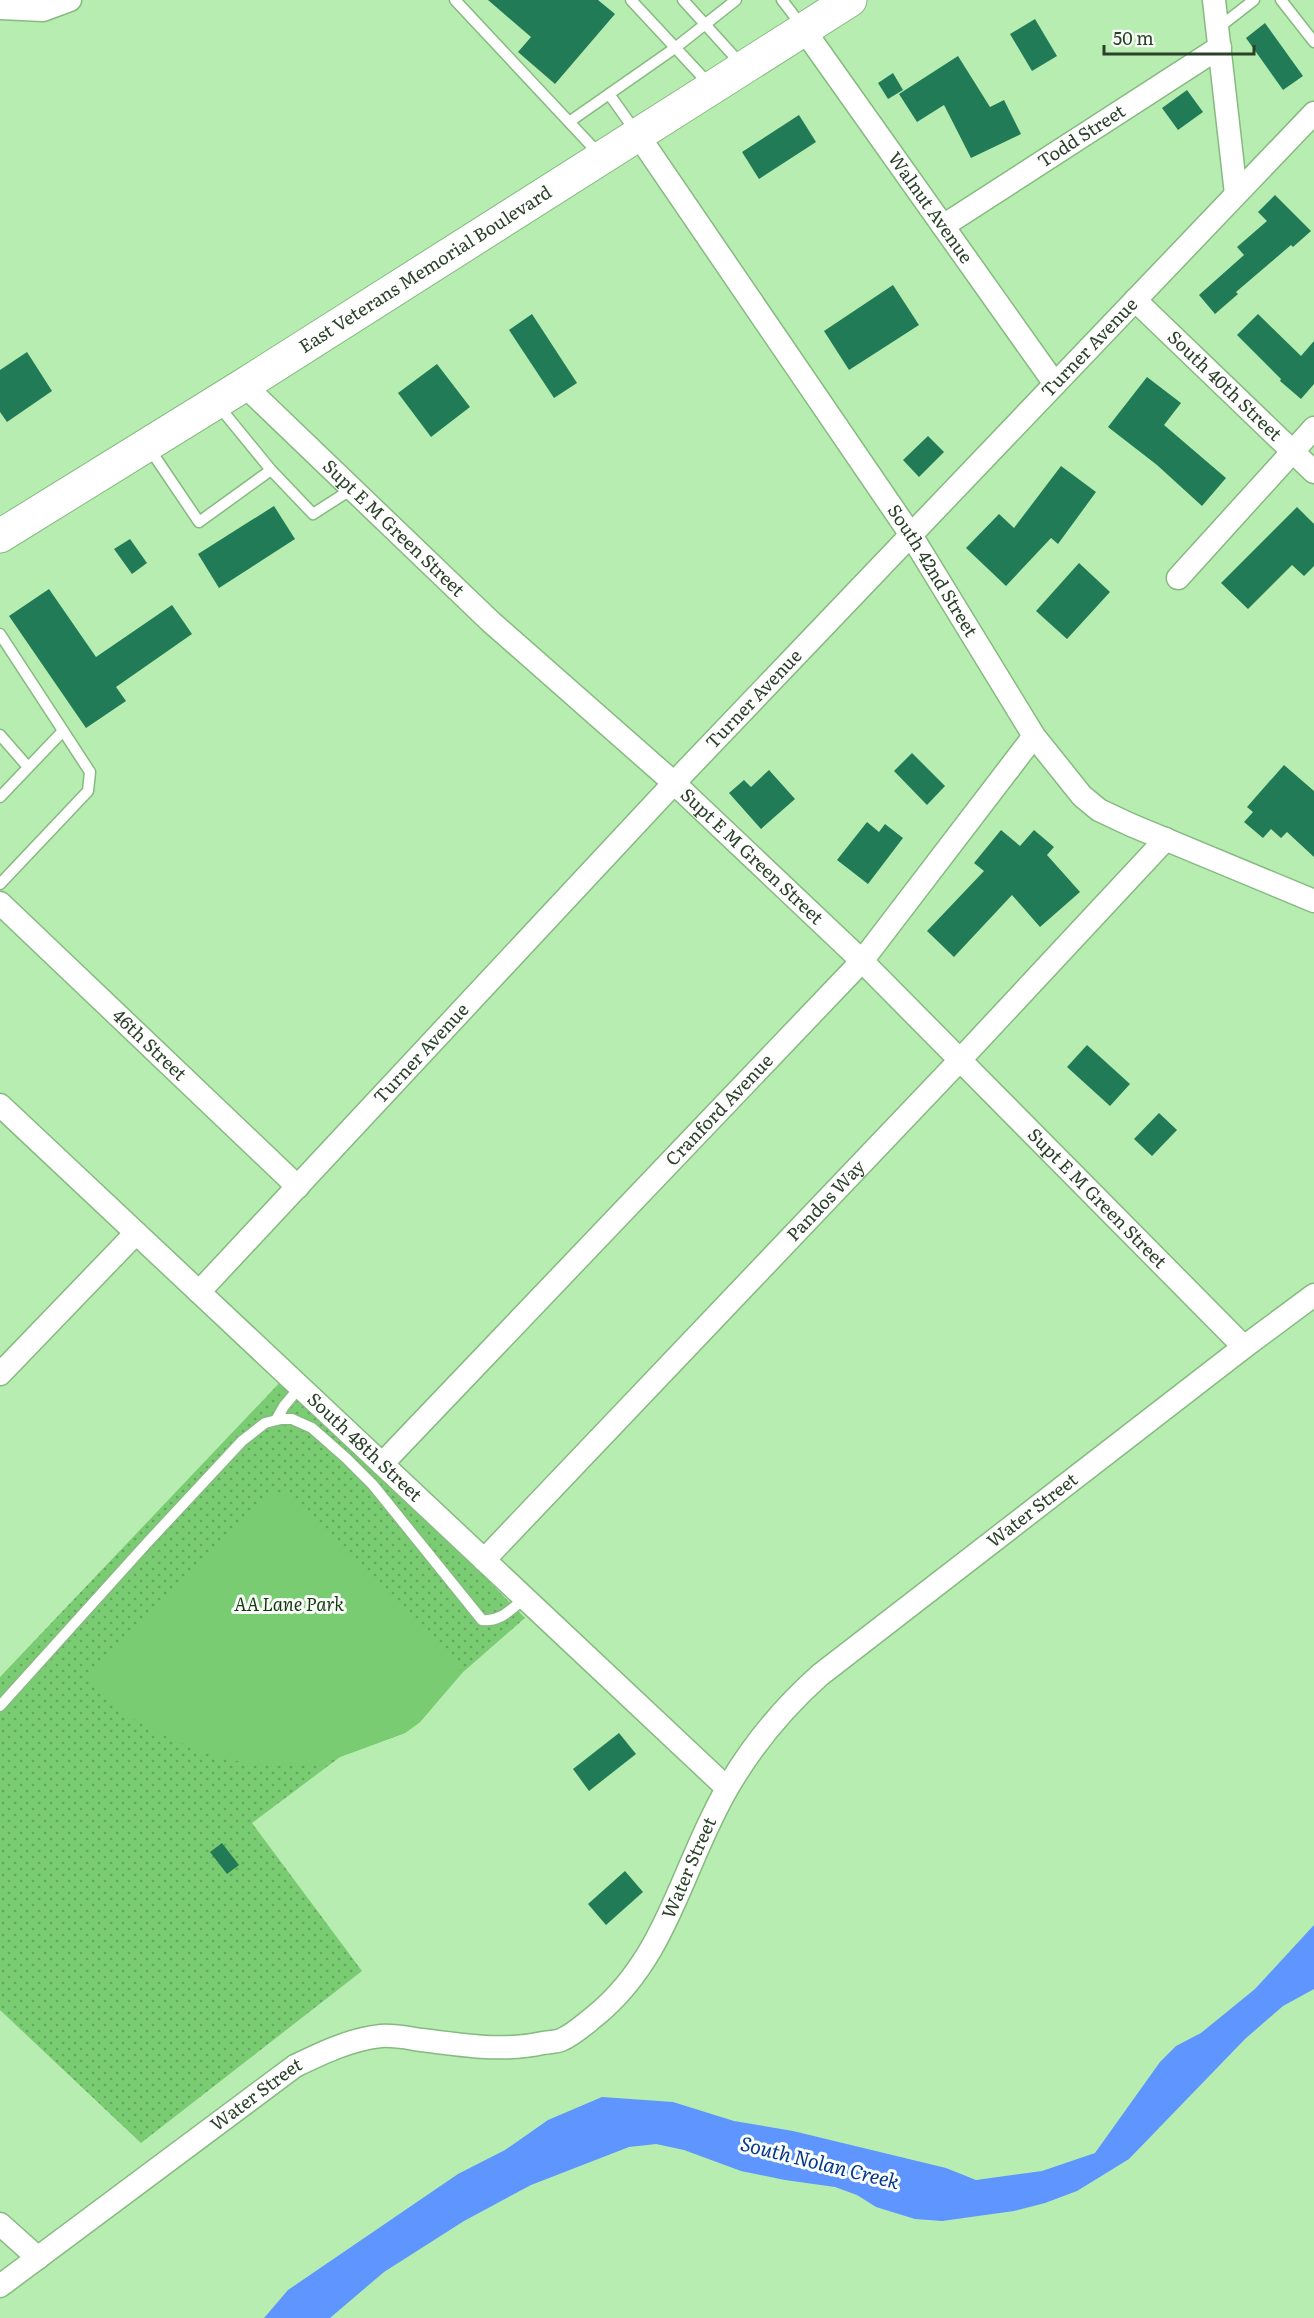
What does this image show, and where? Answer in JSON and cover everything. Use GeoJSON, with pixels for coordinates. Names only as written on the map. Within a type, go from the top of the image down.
{"type":"FeatureCollection","features":[{"type":"Feature","properties":{"kind":"main road","name":"East Veterans Memorial Boulevard"},"geometry":{"type":"LineString","coordinates":[[0,536],[244,385],[850,0]]}},
{"type":"Feature","properties":{"kind":"street"},"geometry":{"type":"LineString","coordinates":[[0,8],[43,10],[70,0]]}},
{"type":"Feature","properties":{"kind":"street"},"geometry":{"type":"LineString","coordinates":[[1214,0],[1236,194]]}},
{"type":"Feature","properties":{"kind":"street","name":"Walnut Avenue"},"geometry":{"type":"LineString","coordinates":[[804,30],[1055,384]]}},
{"type":"Feature","properties":{"kind":"street","name":"Todd Street"},"geometry":{"type":"LineString","coordinates":[[943,226],[1219,38]]}},
{"type":"Feature","properties":{"kind":"street","name":"Turner Avenue"},"geometry":{"type":"LineString","coordinates":[[199,1292],[674,783],[1314,113]]}},
{"type":"Feature","properties":{"kind":"street","name":"South 42nd Street"},"geometry":{"type":"LineString","coordinates":[[638,135],[910,536],[1034,736],[1082,796],[1098,810],[1314,901]]}},
{"type":"Feature","properties":{"kind":"street","name":"South 40th Street"},"geometry":{"type":"LineString","coordinates":[[1135,300],[1314,472]]}},
{"type":"Feature","properties":{"kind":"street","name":"Supt E M Green Street"},"geometry":{"type":"LineString","coordinates":[[244,385],[491,622],[674,783],[862,961],[1244,1347]]}},
{"type":"Feature","properties":{"kind":"street"},"geometry":{"type":"LineString","coordinates":[[1178,578],[1314,428]]}},
{"type":"Feature","properties":{"kind":"street","name":"Cranford Avenue"},"geometry":{"type":"LineString","coordinates":[[382,1464],[862,961],[1034,736]]}},
{"type":"Feature","properties":{"kind":"street","name":"Pandos Way"},"geometry":{"type":"LineString","coordinates":[[484,1560],[960,1060],[1166,839]]}},
{"type":"Feature","properties":{"kind":"street","name":"46th Street"},"geometry":{"type":"LineString","coordinates":[[0,903],[298,1187]]}},
{"type":"Feature","properties":{"kind":"street","name":"South 48th Street"},"geometry":{"type":"LineString","coordinates":[[0,1106],[727,1788]]}},
{"type":"Feature","properties":{"kind":"street"},"geometry":{"type":"LineString","coordinates":[[0,1374],[136,1233]]}},
{"type":"Feature","properties":{"kind":"street","name":"Water Street"},"geometry":{"type":"LineString","coordinates":[[0,2286],[295,2066],[320,2054],[348,2043],[381,2036],[502,2049],[561,2040],[584,2025],[613,2002],[654,1947],[703,1835],[727,1788],[767,1728],[791,1701],[820,1675],[1314,1295]]}},
{"type":"Feature","properties":{"kind":"street"},"geometry":{"type":"LineString","coordinates":[[0,2224],[38,2258]]}},
{"type":"Feature","properties":{"kind":"lane"},"geometry":{"type":"LineString","coordinates":[[455,0],[603,157]]}},
{"type":"Feature","properties":{"kind":"lane"},"geometry":{"type":"LineString","coordinates":[[630,0],[713,88]]}},
{"type":"Feature","properties":{"kind":"lane"},"geometry":{"type":"LineString","coordinates":[[682,0],[744,68]]}},
{"type":"Feature","properties":{"kind":"lane"},"geometry":{"type":"LineString","coordinates":[[569,122],[675,48],[736,0]]}},
{"type":"Feature","properties":{"kind":"lane"},"geometry":{"type":"LineString","coordinates":[[782,0],[804,30]]}},
{"type":"Feature","properties":{"kind":"lane"},"geometry":{"type":"LineString","coordinates":[[1219,38],[1254,0]]}},
{"type":"Feature","properties":{"kind":"lane"},"geometry":{"type":"LineString","coordinates":[[1281,0],[1314,42]]}},
{"type":"Feature","properties":{"kind":"lane"},"geometry":{"type":"LineString","coordinates":[[609,94],[638,135]]}},
{"type":"Feature","properties":{"kind":"lane"},"geometry":{"type":"LineString","coordinates":[[215,402],[271,470],[313,513],[352,489]]}},
{"type":"Feature","properties":{"kind":"lane"},"geometry":{"type":"LineString","coordinates":[[147,445],[199,522],[271,470]]}},
{"type":"Feature","properties":{"kind":"lane"},"geometry":{"type":"LineString","coordinates":[[0,634],[90,772],[88,791],[0,884]]}},
{"type":"Feature","properties":{"kind":"lane"},"geometry":{"type":"LineString","coordinates":[[0,797],[63,731]]}},
{"type":"Feature","properties":{"kind":"lane"},"geometry":{"type":"LineString","coordinates":[[0,735],[28,767]]}},
{"type":"Feature","properties":{"kind":"lane"},"geometry":{"type":"LineString","coordinates":[[276,1420],[300,1387]]}},
{"type":"Feature","properties":{"kind":"lane"},"geometry":{"type":"LineString","coordinates":[[0,1706],[242,1441],[265,1423],[276,1420],[292,1419],[302,1422],[323,1436],[346,1458],[380,1494],[482,1620],[492,1621],[501,1617],[525,1598]]}},
{"type":"Feature","properties":{"kind":"green space","name":"AA Lane Park"},"geometry":{"type":"Polygon","coordinates":[[[287,1375],[525,1618],[462,1673],[420,1722],[405,1733],[340,1757],[252,1823],[362,1971],[141,2143],[0,2010],[0,1677],[287,1375]]]}},
{"type":"Feature","properties":{"kind":"green space"},"geometry":{"type":"Polygon","coordinates":[[[285,1495],[375,1582],[462,1673],[420,1722],[405,1733],[323,1763],[287,1766],[241,1762],[203,1752],[169,1738],[135,1720],[87,1679],[266,1496],[285,1495]]]}},
{"type":"Feature","properties":{"kind":"water","name":"South Nolan Creek"},"geometry":{"type":"Polygon","coordinates":[[[1314,1925],[1314,1989],[1283,2006],[1245,2039],[1129,2159],[1077,2191],[1045,2203],[1014,2211],[942,2221],[915,2219],[876,2207],[857,2195],[835,2187],[741,2171],[684,2150],[656,2144],[629,2147],[531,2185],[464,2221],[384,2272],[330,2318],[264,2318],[288,2290],[458,2174],[505,2150],[548,2120],[602,2097],[673,2102],[734,2121],[793,2131],[946,2168],[976,2180],[1042,2171],[1095,2153],[1160,2062],[1176,2046],[1201,2033],[1255,1989],[1314,1925]]]}},
{"type":"Feature","properties":{"kind":"building"},"geometry":{"type":"Polygon","coordinates":[[[488,0],[598,0],[615,14],[555,84],[518,52],[531,37],[488,0]]]}},
{"type":"Feature","properties":{"kind":"building"},"geometry":{"type":"Polygon","coordinates":[[[1035,19],[1057,56],[1032,71],[1010,34],[1035,19]]]}},
{"type":"Feature","properties":{"kind":"building"},"geometry":{"type":"Polygon","coordinates":[[[1265,23],[1303,76],[1283,90],[1246,38],[1265,23]]]}},
{"type":"Feature","properties":{"kind":"building"},"geometry":{"type":"Polygon","coordinates":[[[958,56],[990,107],[1004,100],[1021,134],[971,158],[944,105],[917,122],[899,94],[958,56]]]}},
{"type":"Feature","properties":{"kind":"building"},"geometry":{"type":"Polygon","coordinates":[[[893,73],[903,90],[888,99],[878,83],[893,73]]]}},
{"type":"Feature","properties":{"kind":"building"},"geometry":{"type":"Polygon","coordinates":[[[1187,90],[1203,112],[1178,130],[1162,108],[1187,90]]]}},
{"type":"Feature","properties":{"kind":"building"},"geometry":{"type":"Polygon","coordinates":[[[799,115],[816,142],[759,179],[742,152],[799,115]]]}},
{"type":"Feature","properties":{"kind":"building"},"geometry":{"type":"Polygon","coordinates":[[[1275,195],[1311,231],[1236,292],[1238,294],[1215,314],[1199,295],[1244,255],[1237,247],[1267,221],[1258,212],[1275,195]]]}},
{"type":"Feature","properties":{"kind":"building"},"geometry":{"type":"Polygon","coordinates":[[[893,285],[919,325],[849,370],[824,331],[893,285]]]}},
{"type":"Feature","properties":{"kind":"building"},"geometry":{"type":"Polygon","coordinates":[[[532,314],[577,383],[554,398],[509,330],[532,314]]]}},
{"type":"Feature","properties":{"kind":"building"},"geometry":{"type":"Polygon","coordinates":[[[1258,314],[1301,356],[1314,341],[1314,384],[1301,399],[1280,381],[1281,379],[1237,335],[1258,314]]]}},
{"type":"Feature","properties":{"kind":"building"},"geometry":{"type":"Polygon","coordinates":[[[27,352],[52,391],[7,422],[0,412],[0,370],[27,352]]]}},
{"type":"Feature","properties":{"kind":"building"},"geometry":{"type":"Polygon","coordinates":[[[437,364],[470,407],[431,437],[398,393],[437,364]]]}},
{"type":"Feature","properties":{"kind":"building"},"geometry":{"type":"Polygon","coordinates":[[[1147,377],[1181,403],[1164,425],[1226,478],[1202,506],[1157,465],[1108,427],[1147,377]]]}},
{"type":"Feature","properties":{"kind":"building"},"geometry":{"type":"Polygon","coordinates":[[[928,436],[944,452],[919,477],[903,460],[928,436]]]}},
{"type":"Feature","properties":{"kind":"building"},"geometry":{"type":"Polygon","coordinates":[[[1061,466],[1096,492],[1058,544],[1051,538],[1006,586],[966,548],[999,514],[1014,528],[1061,466]]]}},
{"type":"Feature","properties":{"kind":"building"},"geometry":{"type":"Polygon","coordinates":[[[274,506],[295,539],[219,588],[198,554],[274,506]]]}},
{"type":"Feature","properties":{"kind":"building"},"geometry":{"type":"Polygon","coordinates":[[[1297,507],[1314,524],[1314,566],[1304,576],[1292,565],[1248,609],[1221,583],[1297,507]]]}},
{"type":"Feature","properties":{"kind":"building"},"geometry":{"type":"Polygon","coordinates":[[[130,539],[147,563],[132,574],[114,549],[130,539]]]}},
{"type":"Feature","properties":{"kind":"building"},"geometry":{"type":"Polygon","coordinates":[[[1079,563],[1110,592],[1067,639],[1036,611],[1079,563]]]}},
{"type":"Feature","properties":{"kind":"building"},"geometry":{"type":"Polygon","coordinates":[[[49,589],[96,657],[172,605],[192,634],[116,687],[126,701],[86,728],[9,616],[49,589]]]}},
{"type":"Feature","properties":{"kind":"building"},"geometry":{"type":"Polygon","coordinates":[[[912,753],[945,786],[927,805],[894,771],[912,753]]]}},
{"type":"Feature","properties":{"kind":"building"},"geometry":{"type":"Polygon","coordinates":[[[1284,765],[1314,791],[1314,857],[1287,832],[1281,838],[1271,829],[1263,838],[1244,822],[1253,812],[1247,807],[1284,765]]]}},
{"type":"Feature","properties":{"kind":"building"},"geometry":{"type":"Polygon","coordinates":[[[769,770],[795,799],[761,829],[729,793],[744,780],[751,787],[769,770]]]}},
{"type":"Feature","properties":{"kind":"building"},"geometry":{"type":"Polygon","coordinates":[[[867,822],[879,832],[885,824],[903,838],[868,884],[837,860],[867,822]]]}},
{"type":"Feature","properties":{"kind":"building"},"geometry":{"type":"Polygon","coordinates":[[[1001,830],[1020,846],[1034,830],[1054,847],[1047,855],[1080,892],[1040,927],[1012,895],[954,957],[927,931],[984,871],[974,863],[1001,830]]]}},
{"type":"Feature","properties":{"kind":"building"},"geometry":{"type":"Polygon","coordinates":[[[1087,1045],[1130,1084],[1110,1106],[1067,1067],[1087,1045]]]}},
{"type":"Feature","properties":{"kind":"building"},"geometry":{"type":"Polygon","coordinates":[[[1159,1113],[1177,1130],[1152,1156],[1134,1139],[1159,1113]]]}},
{"type":"Feature","properties":{"kind":"building"},"geometry":{"type":"Polygon","coordinates":[[[619,1733],[636,1754],[589,1791],[573,1769],[619,1733]]]}},
{"type":"Feature","properties":{"kind":"building"},"geometry":{"type":"Polygon","coordinates":[[[222,1843],[239,1865],[227,1874],[210,1852],[222,1843]]]}},
{"type":"Feature","properties":{"kind":"building"},"geometry":{"type":"Polygon","coordinates":[[[625,1871],[643,1892],[606,1925],[588,1904],[625,1871]]]}}]}
